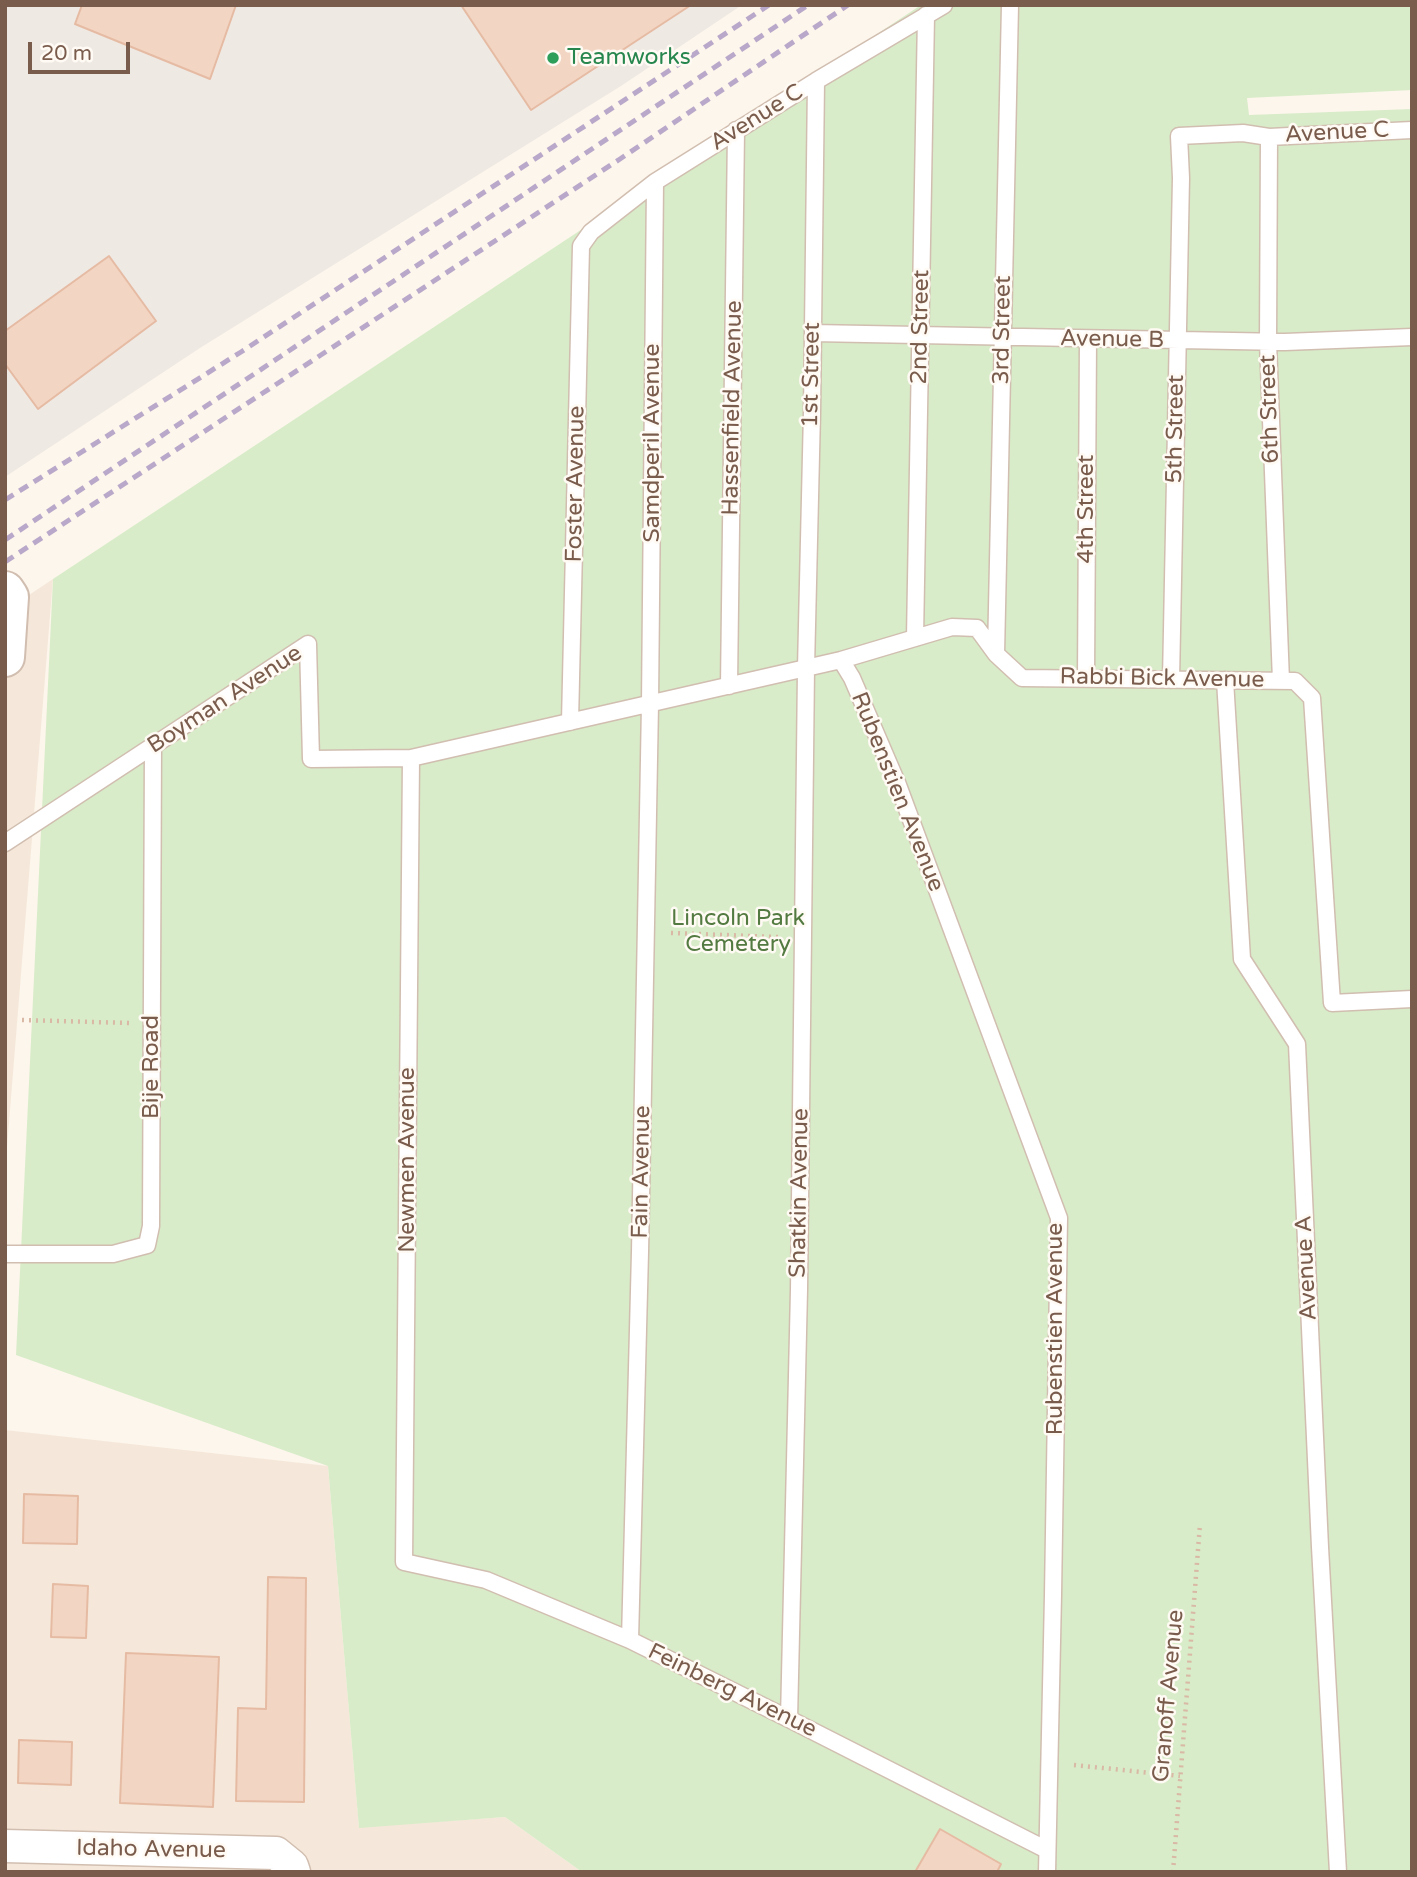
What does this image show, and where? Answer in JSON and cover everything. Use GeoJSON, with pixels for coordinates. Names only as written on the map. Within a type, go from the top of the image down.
{"type":"FeatureCollection","features":[{"type":"Feature","properties":{"kind":"street"},"geometry":{"type":"LineString","coordinates":[[5,591],[9,597],[5,657]]}},
{"type":"Feature","properties":{"kind":"street","name":"Idaho Avenue"},"geometry":{"type":"LineString","coordinates":[[5,1846],[276,1853],[293,1869]]}},
{"type":"Feature","properties":{"kind":"lane","name":"Avenue C"},"geometry":{"type":"LineString","coordinates":[[581,246],[591,232],[655,182],[944,5]]}},
{"type":"Feature","properties":{"kind":"lane","name":"3rd Street"},"geometry":{"type":"LineString","coordinates":[[996,654],[1010,5]]}},
{"type":"Feature","properties":{"kind":"lane","name":"2nd Street"},"geometry":{"type":"LineString","coordinates":[[915,638],[926,15]]}},
{"type":"Feature","properties":{"kind":"lane","name":"1st Street"},"geometry":{"type":"LineString","coordinates":[[806,668],[816,81]]}},
{"type":"Feature","properties":{"kind":"lane","name":"Avenue C"},"geometry":{"type":"LineString","coordinates":[[1179,136],[1243,133],[1269,136],[1412,130]]}},
{"type":"Feature","properties":{"kind":"lane","name":"Hassenfield Avenue"},"geometry":{"type":"LineString","coordinates":[[729,686],[736,131]]}},
{"type":"Feature","properties":{"kind":"lane","name":"5th Street"},"geometry":{"type":"LineString","coordinates":[[1171,680],[1181,178],[1179,136]]}},
{"type":"Feature","properties":{"kind":"lane","name":"6th Street"},"geometry":{"type":"LineString","coordinates":[[1269,136],[1268,342],[1281,681]]}},
{"type":"Feature","properties":{"kind":"lane","name":"Samdperil Avenue"},"geometry":{"type":"LineString","coordinates":[[650,704],[655,182]]}},
{"type":"Feature","properties":{"kind":"lane","name":"Foster Avenue"},"geometry":{"type":"LineString","coordinates":[[570,722],[581,246]]}},
{"type":"Feature","properties":{"kind":"lane","name":"Avenue B"},"geometry":{"type":"LineString","coordinates":[[813,333],[1268,342],[1412,337]]}},
{"type":"Feature","properties":{"kind":"lane","name":"4th Street"},"geometry":{"type":"LineString","coordinates":[[1086,678],[1088,339]]}},
{"type":"Feature","properties":{"kind":"lane","name":"Rabbi Bick Avenue"},"geometry":{"type":"LineString","coordinates":[[650,704],[841,660],[951,627],[977,628],[996,654],[1022,678],[1295,681],[1312,698],[1332,1003],[1412,999]]}},
{"type":"Feature","properties":{"kind":"lane","name":"Boyman Avenue"},"geometry":{"type":"LineString","coordinates":[[5,843],[309,644],[311,759],[411,758],[650,704]]}},
{"type":"Feature","properties":{"kind":"lane","name":"Rubenstien Avenue"},"geometry":{"type":"LineString","coordinates":[[841,660],[852,678],[898,785],[1059,1218],[1047,1872]]}},
{"type":"Feature","properties":{"kind":"lane","name":"Shatkin Avenue"},"geometry":{"type":"LineString","coordinates":[[789,1719],[799,1290],[806,668]]}},
{"type":"Feature","properties":{"kind":"lane","name":"Avenue A"},"geometry":{"type":"LineString","coordinates":[[1224,680],[1242,959],[1297,1045],[1338,1872]]}},
{"type":"Feature","properties":{"kind":"lane","name":"Fain Avenue"},"geometry":{"type":"LineString","coordinates":[[630,1640],[650,704]]}},
{"type":"Feature","properties":{"kind":"lane","name":"Bije Road"},"geometry":{"type":"LineString","coordinates":[[5,1254],[113,1254],[147,1245],[151,1226],[153,746]]}},
{"type":"Feature","properties":{"kind":"lane","name":"Newmen Avenue"},"geometry":{"type":"LineString","coordinates":[[404,1562],[411,758]]}},
{"type":"Feature","properties":{"kind":"lane","name":"Feinberg Avenue"},"geometry":{"type":"LineString","coordinates":[[404,1562],[486,1580],[630,1640],[1047,1850]]}},
{"type":"Feature","properties":{"kind":"path"},"geometry":{"type":"LineString","coordinates":[[646,932],[803,938]]}},
{"type":"Feature","properties":{"kind":"path"},"geometry":{"type":"LineString","coordinates":[[22,1020],[152,1024]]}},
{"type":"Feature","properties":{"kind":"path","name":"Granoff Avenue"},"geometry":{"type":"LineString","coordinates":[[1173,1872],[1200,1524]]}},
{"type":"Feature","properties":{"kind":"path"},"geometry":{"type":"LineString","coordinates":[[1049,1763],[1180,1776]]}},
{"type":"Feature","properties":{"kind":"shaded area"},"geometry":{"type":"Polygon","coordinates":[[[5,5],[742,5],[621,86],[200,348],[5,477],[5,5]]]}},
{"type":"Feature","properties":{"kind":"shaded area"},"geometry":{"type":"Polygon","coordinates":[[[53,579],[5,1172],[5,611],[53,579]]]}},
{"type":"Feature","properties":{"kind":"shaded area"},"geometry":{"type":"Polygon","coordinates":[[[5,1430],[328,1466],[359,1827],[505,1817],[582,1872],[5,1872],[5,1430]]]}},
{"type":"Feature","properties":{"kind":"green space","name":"Lincoln Park Cemetery"},"geometry":{"type":"Polygon","coordinates":[[[921,5],[1412,5],[1412,90],[1247,98],[1249,115],[1412,109],[1412,1872],[582,1872],[505,1817],[359,1828],[328,1466],[16,1355],[53,579],[921,5]]]}},
{"type":"Feature","properties":{"kind":"building"},"geometry":{"type":"Polygon","coordinates":[[[82,5],[236,5],[210,79],[75,24],[82,5]]]}},
{"type":"Feature","properties":{"kind":"building","name":"Teamworks"},"geometry":{"type":"Polygon","coordinates":[[[461,5],[691,5],[531,110],[461,5]]]}},
{"type":"Feature","properties":{"kind":"building"},"geometry":{"type":"Polygon","coordinates":[[[109,256],[156,321],[38,409],[5,364],[5,331],[109,256]]]}},
{"type":"Feature","properties":{"kind":"building"},"geometry":{"type":"Polygon","coordinates":[[[24,1494],[78,1496],[77,1544],[23,1543],[24,1494]]]}},
{"type":"Feature","properties":{"kind":"building"},"geometry":{"type":"Polygon","coordinates":[[[268,1577],[306,1578],[304,1802],[236,1801],[238,1708],[266,1709],[268,1577]]]}},
{"type":"Feature","properties":{"kind":"building"},"geometry":{"type":"Polygon","coordinates":[[[53,1584],[88,1586],[86,1638],[51,1637],[53,1584]]]}},
{"type":"Feature","properties":{"kind":"building"},"geometry":{"type":"Polygon","coordinates":[[[126,1653],[219,1657],[213,1807],[120,1803],[126,1653]]]}},
{"type":"Feature","properties":{"kind":"building"},"geometry":{"type":"Polygon","coordinates":[[[19,1740],[72,1742],[71,1785],[18,1783],[19,1740]]]}},
{"type":"Feature","properties":{"kind":"building"},"geometry":{"type":"Polygon","coordinates":[[[940,1829],[1001,1864],[997,1872],[915,1872],[940,1829]]]}},
{"type":"Feature","properties":{"kind":"railway"},"geometry":{"type":"LineString","coordinates":[[5,500],[241,352],[769,5]]}},
{"type":"Feature","properties":{"kind":"railway"},"geometry":{"type":"LineString","coordinates":[[5,540],[808,5]]}},
{"type":"Feature","properties":{"kind":"railway"},"geometry":{"type":"LineString","coordinates":[[5,562],[620,159],[848,5]]}},
{"type":"Feature","properties":{"kind":"place","name":"Teamworks"},"geometry":{"type":"Point","coordinates":[553,58]}}]}
